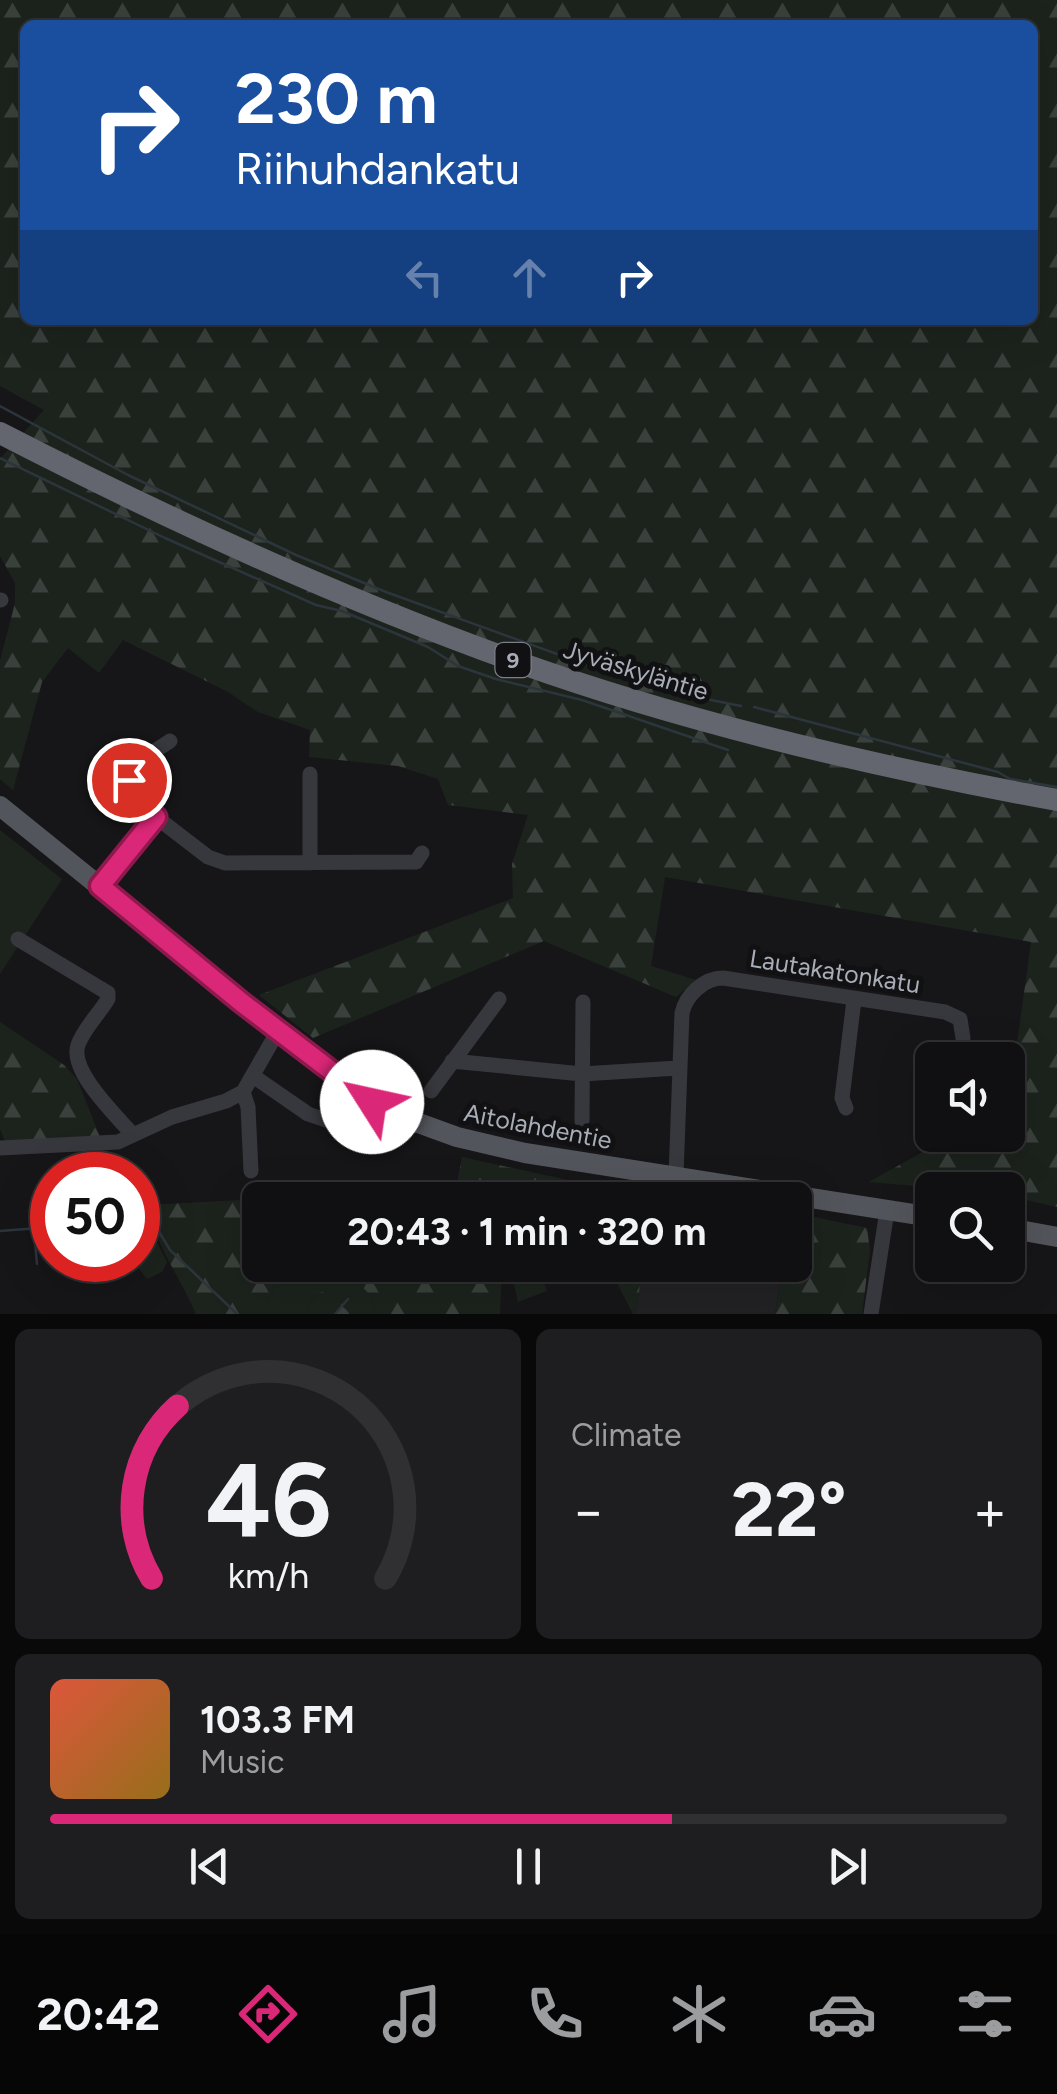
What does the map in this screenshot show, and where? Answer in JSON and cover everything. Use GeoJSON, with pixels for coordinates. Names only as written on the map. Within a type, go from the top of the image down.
{"type":"FeatureCollection","features":[{"type":"Feature","properties":{"kind":"highway","name":"Jyväskyläntie"},"geometry":{"type":"LineString","coordinates":[[0,432],[131,500],[268,564],[522,664],[657,707],[849,758],[1057,800]]}},
{"type":"Feature","properties":{"kind":"main road","name":"Aitolahdentie"},"geometry":{"type":"LineString","coordinates":[[0,806],[362,1096],[436,1131],[524,1153],[915,1214]]}},
{"type":"Feature","properties":{"kind":"main road"},"geometry":{"type":"LineString","coordinates":[[1025,1231],[1057,1237]]}},
{"type":"Feature","properties":{"kind":"street"},"geometry":{"type":"LineString","coordinates":[[170,741],[147,756],[125,786],[156,817],[208,858],[225,863],[416,862],[422,853]]}},
{"type":"Feature","properties":{"kind":"street"},"geometry":{"type":"LineString","coordinates":[[310,774],[310,863]]}},
{"type":"Feature","properties":{"kind":"street"},"geometry":{"type":"LineString","coordinates":[[100,886],[156,817]]}},
{"type":"Feature","properties":{"kind":"street"},"geometry":{"type":"LineString","coordinates":[[18,940],[108,994],[78,1046],[76,1059],[82,1073],[133,1135]]}},
{"type":"Feature","properties":{"kind":"street","name":"Lautakatonkatu"},"geometry":{"type":"LineString","coordinates":[[676,1176],[678,1068],[684,1004],[714,978],[954,1015],[963,1024],[963,1038]]}},
{"type":"Feature","properties":{"kind":"street"},"geometry":{"type":"LineString","coordinates":[[431,1090],[499,999]]}},
{"type":"Feature","properties":{"kind":"street"},"geometry":{"type":"LineString","coordinates":[[846,1108],[842,1098],[854,1000]]}},
{"type":"Feature","properties":{"kind":"street"},"geometry":{"type":"LineString","coordinates":[[582,1121],[583,1002]]}},
{"type":"Feature","properties":{"kind":"street"},"geometry":{"type":"LineString","coordinates":[[0,1148],[118,1142],[244,1092],[278,1031]]}},
{"type":"Feature","properties":{"kind":"street"},"geometry":{"type":"LineString","coordinates":[[452,1061],[582,1074],[678,1068]]}},
{"type":"Feature","properties":{"kind":"street"},"geometry":{"type":"LineString","coordinates":[[253,1076],[308,1114],[374,1136]]}},
{"type":"Feature","properties":{"kind":"street"},"geometry":{"type":"LineString","coordinates":[[244,1092],[251,1172]]}},
{"type":"Feature","properties":{"kind":"street"},"geometry":{"type":"LineString","coordinates":[[871,1314],[887,1210]]}},
{"type":"Feature","properties":{"kind":"shaded area"},"geometry":{"type":"Polygon","coordinates":[[[641,1282],[780,1282],[775,1314],[636,1314],[641,1282]]]}},
{"type":"Feature","properties":{"kind":"green space"},"geometry":{"type":"Polygon","coordinates":[[[0,0],[1057,0],[1057,1207],[1025,1200],[1025,1172],[915,1172],[915,1186],[869,1182],[923,1152],[1025,1152],[1025,1042],[1017,1042],[1031,942],[665,877],[651,966],[696,980],[676,997],[544,941],[313,1038],[259,995],[513,898],[512,864],[528,815],[448,805],[438,779],[398,766],[309,757],[310,730],[258,712],[228,692],[123,640],[99,673],[68,648],[42,682],[13,790],[0,779],[0,661],[15,603],[15,583],[0,556],[0,459],[44,410],[0,386],[0,0]]]}},
{"type":"Feature","properties":{"kind":"green space"},"geometry":{"type":"Polygon","coordinates":[[[0,830],[62,879],[0,974],[0,830]]]}},
{"type":"Feature","properties":{"kind":"green space"},"geometry":{"type":"Polygon","coordinates":[[[0,1022],[64,1065],[77,1079],[100,1137],[6,1143],[0,1129],[0,1022]]]}},
{"type":"Feature","properties":{"kind":"green space"},"geometry":{"type":"Polygon","coordinates":[[[462,1157],[588,1182],[457,1182],[462,1157]]]}},
{"type":"Feature","properties":{"kind":"green space"},"geometry":{"type":"Polygon","coordinates":[[[242,1200],[242,1282],[278,1282],[260,1314],[196,1314],[160,1242],[160,1204],[242,1200]]]}},
{"type":"Feature","properties":{"kind":"green space"},"geometry":{"type":"Polygon","coordinates":[[[812,1217],[867,1228],[870,1250],[862,1314],[775,1314],[780,1282],[812,1282],[812,1217]]]}},
{"type":"Feature","properties":{"kind":"green space"},"geometry":{"type":"Polygon","coordinates":[[[160,1248],[167,1262],[160,1273],[160,1248]]]}},
{"type":"Feature","properties":{"kind":"green space"},"geometry":{"type":"Polygon","coordinates":[[[278,1282],[357,1282],[370,1295],[376,1314],[351,1314],[316,1294],[304,1314],[260,1314],[278,1282]]]}},
{"type":"Feature","properties":{"kind":"green space"},"geometry":{"type":"Polygon","coordinates":[[[357,1282],[501,1282],[500,1314],[376,1314],[370,1295],[357,1282]]]}},
{"type":"Feature","properties":{"kind":"green space"},"geometry":{"type":"Polygon","coordinates":[[[513,1282],[544,1282],[547,1291],[518,1302],[513,1282]]]}},
{"type":"Feature","properties":{"kind":"green space"},"geometry":{"type":"Polygon","coordinates":[[[617,1282],[641,1282],[633,1314],[617,1282]]]}},
{"type":"Feature","properties":{"kind":"green space"},"geometry":{"type":"Polygon","coordinates":[[[338,1290],[343,1307],[351,1314],[304,1314],[316,1294],[338,1290]]]}},
{"type":"Feature","properties":{"kind":"waterway"},"geometry":{"type":"LineString","coordinates":[[0,406],[128,475],[296,555],[386,592],[661,690],[741,706]]}},
{"type":"Feature","properties":{"kind":"waterway"},"geometry":{"type":"LineString","coordinates":[[0,458],[316,605],[342,611],[428,647],[458,666],[582,700],[728,750]]}},
{"type":"Feature","properties":{"kind":"waterway"},"geometry":{"type":"LineString","coordinates":[[754,707],[998,772],[1010,779],[1057,787]]}},
{"type":"Feature","properties":{"kind":"waterway"},"geometry":{"type":"LineString","coordinates":[[0,1231],[30,1229]]}},
{"type":"Feature","properties":{"kind":"waterway"},"geometry":{"type":"LineString","coordinates":[[160,1233],[170,1250],[237,1314]]}},
{"type":"Feature","properties":{"kind":"waterway"},"geometry":{"type":"LineString","coordinates":[[335,1314],[348,1299]]}},
{"type":"Feature","properties":{"kind":"route"},"geometry":{"type":"LineString","coordinates":[[129,780],[125,786],[128,791],[156,817],[100,886],[241,1002],[372,1102]]}}]}
